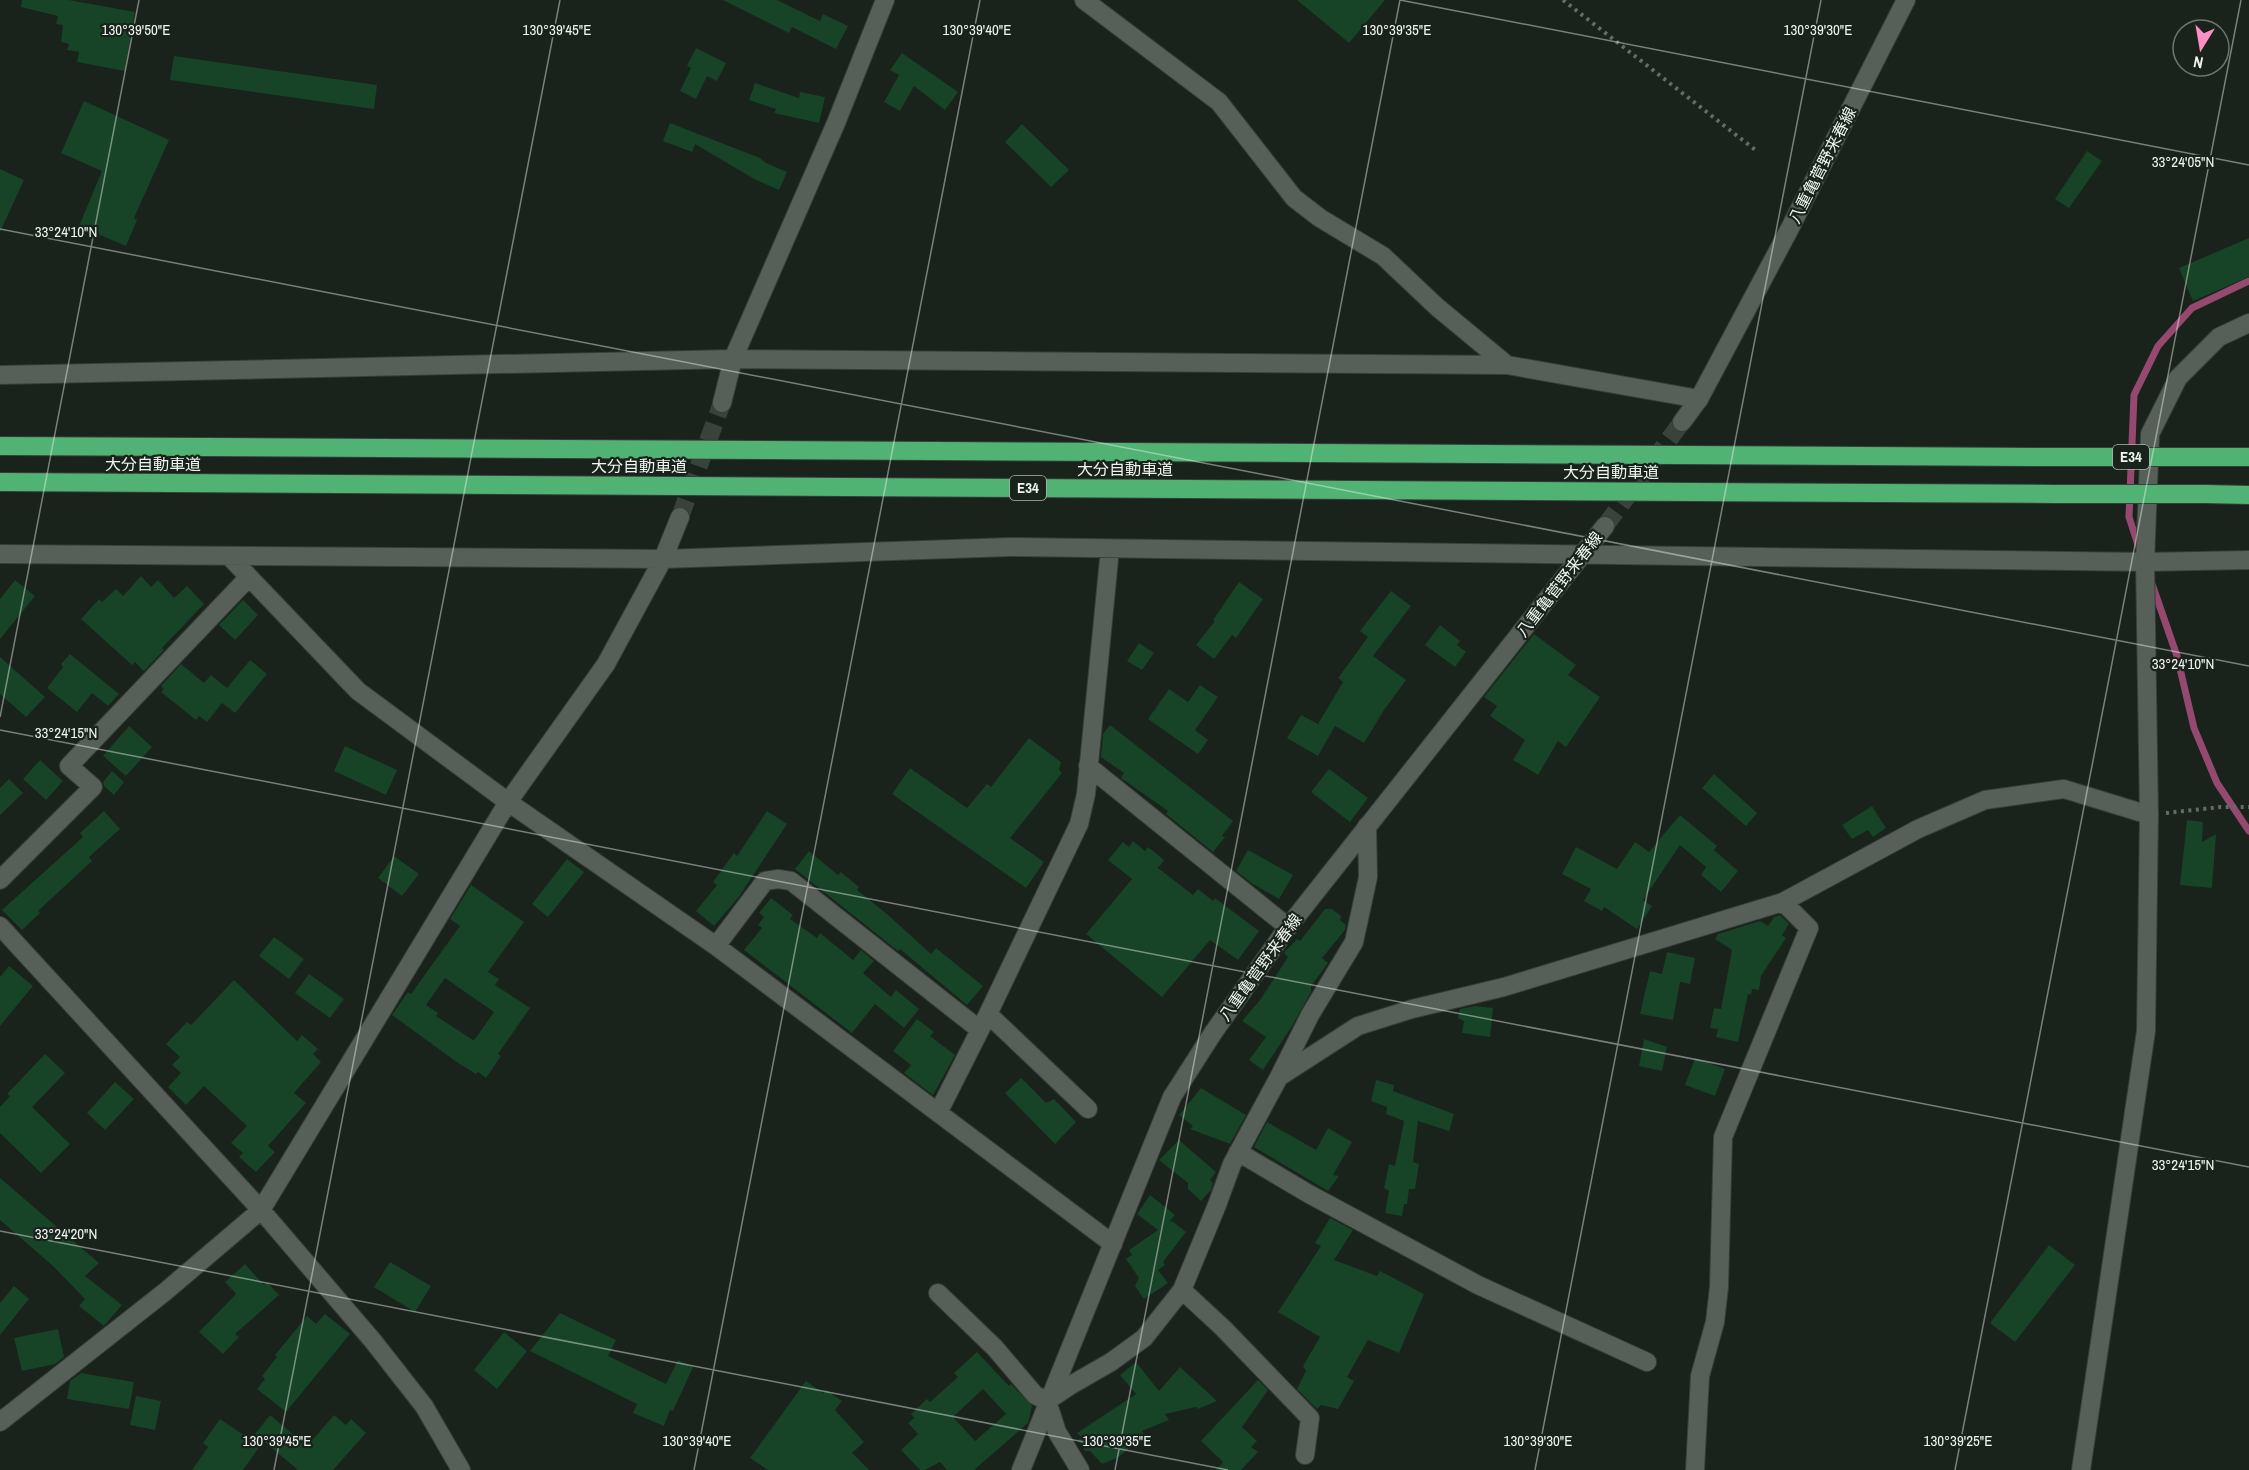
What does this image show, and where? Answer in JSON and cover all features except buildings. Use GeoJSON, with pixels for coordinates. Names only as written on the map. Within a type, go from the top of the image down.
{"type":"FeatureCollection","features":[{"type":"Feature","properties":{"kind":"highway","name":"大分自動車道"},"geometry":{"type":"LineString","coordinates":[[0,446],[2249,458]]}},
{"type":"Feature","properties":{"kind":"highway","name":"大分自動車道"},"geometry":{"type":"LineString","coordinates":[[0,482],[2249,495]]}},
{"type":"Feature","properties":{"kind":"street"},"geometry":{"type":"LineString","coordinates":[[722,402],[733,359],[836,123],[885,0]]}},
{"type":"Feature","properties":{"kind":"street"},"geometry":{"type":"LineString","coordinates":[[1084,0],[1219,102],[1294,198],[1320,218],[1383,256],[1437,307],[1507,364]]}},
{"type":"Feature","properties":{"kind":"street","name":"八重亀菅野来春線"},"geometry":{"type":"LineString","coordinates":[[1682,422],[1699,399],[1789,230],[1906,0]]}},
{"type":"Feature","properties":{"kind":"street"},"geometry":{"type":"LineString","coordinates":[[2081,1470],[2146,1031],[2149,815],[2145,562],[2150,434],[2178,378],[2219,337],[2249,323]]}},
{"type":"Feature","properties":{"kind":"street"},"geometry":{"type":"LineString","coordinates":[[0,375],[733,359],[1507,364],[1699,399]]}},
{"type":"Feature","properties":{"kind":"street"},"geometry":{"type":"LineString","coordinates":[[0,1422],[166,1291],[261,1210],[508,802],[606,664],[663,559],[680,517]]}},
{"type":"Feature","properties":{"kind":"street","name":"八重亀菅野来春線"},"geometry":{"type":"LineString","coordinates":[[1021,1470],[1172,1097],[1213,1033],[1288,927],[1605,526]]}},
{"type":"Feature","properties":{"kind":"street"},"geometry":{"type":"LineString","coordinates":[[0,554],[663,559],[1010,547],[2145,562],[2249,560]]}},
{"type":"Feature","properties":{"kind":"street"},"geometry":{"type":"LineString","coordinates":[[938,1113],[1079,824],[1086,794],[1110,549]]}},
{"type":"Feature","properties":{"kind":"street"},"geometry":{"type":"LineString","coordinates":[[229,556],[358,691],[508,802],[716,946],[1113,1244]]}},
{"type":"Feature","properties":{"kind":"street"},"geometry":{"type":"LineString","coordinates":[[0,880],[93,787],[69,766],[249,577]]}},
{"type":"Feature","properties":{"kind":"street"},"geometry":{"type":"LineString","coordinates":[[1088,766],[1288,927]]}},
{"type":"Feature","properties":{"kind":"street"},"geometry":{"type":"LineString","coordinates":[[1279,1077],[1358,1026],[1504,987],[1783,902],[1918,829],[1985,800],[2064,789],[2149,815]]}},
{"type":"Feature","properties":{"kind":"street"},"geometry":{"type":"LineString","coordinates":[[1047,1401],[1111,1362],[1144,1338],[1182,1290],[1238,1152],[1310,1015],[1354,942],[1368,877],[1367,826]]}},
{"type":"Feature","properties":{"kind":"street"},"geometry":{"type":"LineString","coordinates":[[716,946],[765,881],[778,879],[791,881],[984,1022],[1088,1109]]}},
{"type":"Feature","properties":{"kind":"street"},"geometry":{"type":"LineString","coordinates":[[1695,1470],[1700,1376],[1715,1322],[1719,1287],[1723,1137],[1809,928],[1783,902]]}},
{"type":"Feature","properties":{"kind":"street"},"geometry":{"type":"LineString","coordinates":[[0,926],[261,1210],[365,1332],[424,1406],[461,1470]]}},
{"type":"Feature","properties":{"kind":"street"},"geometry":{"type":"LineString","coordinates":[[1238,1152],[1318,1199],[1478,1285],[1647,1362]]}},
{"type":"Feature","properties":{"kind":"street"},"geometry":{"type":"LineString","coordinates":[[1182,1290],[1223,1328],[1310,1418],[1305,1455]]}},
{"type":"Feature","properties":{"kind":"street"},"geometry":{"type":"LineString","coordinates":[[938,1293],[995,1348],[1035,1395],[1047,1401],[1057,1432],[1080,1470]]}},
{"type":"Feature","properties":{"kind":"path"},"geometry":{"type":"LineString","coordinates":[[1563,0],[1758,152]]}},
{"type":"Feature","properties":{"kind":"path"},"geometry":{"type":"LineString","coordinates":[[2149,815],[2221,807],[2249,807]]}},
{"type":"Feature","properties":{"kind":"waterway"},"geometry":{"type":"LineString","coordinates":[[2139,548],[2129,517],[2134,395],[2158,346],[2192,308],[2249,281]]}},
{"type":"Feature","properties":{"kind":"waterway"},"geometry":{"type":"LineString","coordinates":[[2152,584],[2177,656],[2194,728],[2217,783],[2249,831]]}},
{"type":"Feature","properties":{"kind":"tunnel"},"geometry":{"type":"LineString","coordinates":[[680,517],[722,403]]}},
{"type":"Feature","properties":{"kind":"tunnel"},"geometry":{"type":"LineString","coordinates":[[1605,526],[1682,422]]}}]}
